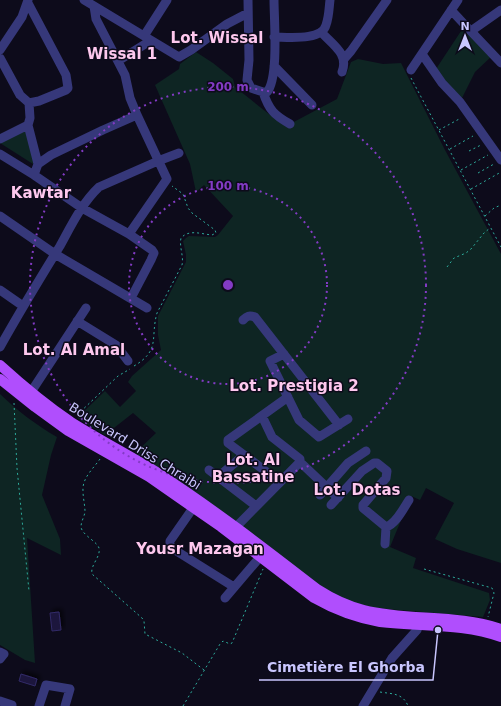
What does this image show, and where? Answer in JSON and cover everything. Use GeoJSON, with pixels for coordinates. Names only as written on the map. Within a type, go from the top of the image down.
{"type":"FeatureCollection","features":[{"type":"Feature","properties":{"kind":"main road","name":"Boulevard Driss Chraibi"},"geometry":{"type":"LineString","coordinates":[[0,365],[70,421],[235,528],[317,589],[332,598],[364,610],[419,624],[451,626],[480,631],[501,637]]}},
{"type":"Feature","properties":{"kind":"main road","name":"Boulevard Driss Chraibi"},"geometry":{"type":"LineString","coordinates":[[0,379],[68,430],[104,452],[135,464]]}},
{"type":"Feature","properties":{"kind":"main road","name":"Boulevard Driss Chraibi"},"geometry":{"type":"LineString","coordinates":[[151,474],[314,598],[329,607],[346,614],[367,619],[442,618],[501,629]]}},
{"type":"Feature","properties":{"kind":"street"},"geometry":{"type":"LineString","coordinates":[[84,0],[179,57],[188,53],[227,24],[248,13]]}},
{"type":"Feature","properties":{"kind":"street"},"geometry":{"type":"LineString","coordinates":[[118,61],[147,39],[167,0]]}},
{"type":"Feature","properties":{"kind":"street"},"geometry":{"type":"LineString","coordinates":[[248,0],[248,80],[251,88],[263,92],[267,92],[270,88],[273,78],[274,0]]}},
{"type":"Feature","properties":{"kind":"street"},"geometry":{"type":"LineString","coordinates":[[274,37],[314,36],[322,32],[326,26],[330,0]]}},
{"type":"Feature","properties":{"kind":"street"},"geometry":{"type":"LineString","coordinates":[[344,59],[387,0]]}},
{"type":"Feature","properties":{"kind":"street"},"geometry":{"type":"LineString","coordinates":[[411,73],[458,0]]}},
{"type":"Feature","properties":{"kind":"street"},"geometry":{"type":"LineString","coordinates":[[0,50],[22,17],[28,1]]}},
{"type":"Feature","properties":{"kind":"street"},"geometry":{"type":"LineString","coordinates":[[28,1],[66,75],[68,85],[66,90],[39,101],[29,103]]}},
{"type":"Feature","properties":{"kind":"street"},"geometry":{"type":"LineString","coordinates":[[94,6],[96,19],[125,75],[130,98],[137,116],[167,179],[130,234]]}},
{"type":"Feature","properties":{"kind":"street"},"geometry":{"type":"LineString","coordinates":[[452,10],[501,63]]}},
{"type":"Feature","properties":{"kind":"street"},"geometry":{"type":"LineString","coordinates":[[471,31],[500,13]]}},
{"type":"Feature","properties":{"kind":"street"},"geometry":{"type":"LineString","coordinates":[[322,32],[343,55],[345,65],[342,72]]}},
{"type":"Feature","properties":{"kind":"street"},"geometry":{"type":"LineString","coordinates":[[422,54],[434,72],[469,114],[495,151],[498,161]]}},
{"type":"Feature","properties":{"kind":"street"},"geometry":{"type":"LineString","coordinates":[[0,58],[20,95],[29,103],[30,118],[28,125],[38,164],[34,175]]}},
{"type":"Feature","properties":{"kind":"street"},"geometry":{"type":"LineString","coordinates":[[274,66],[312,105]]}},
{"type":"Feature","properties":{"kind":"street"},"geometry":{"type":"LineString","coordinates":[[263,92],[267,105],[277,117],[290,124]]}},
{"type":"Feature","properties":{"kind":"street"},"geometry":{"type":"LineString","coordinates":[[38,164],[66,147],[137,116]]}},
{"type":"Feature","properties":{"kind":"street"},"geometry":{"type":"LineString","coordinates":[[0,139],[28,125]]}},
{"type":"Feature","properties":{"kind":"street"},"geometry":{"type":"LineString","coordinates":[[0,348],[23,306],[82,208],[99,187],[179,153]]}},
{"type":"Feature","properties":{"kind":"street"},"geometry":{"type":"LineString","coordinates":[[0,154],[82,208],[130,234],[154,253],[131,298]]}},
{"type":"Feature","properties":{"kind":"street"},"geometry":{"type":"LineString","coordinates":[[0,216],[55,254],[147,308]]}},
{"type":"Feature","properties":{"kind":"street"},"geometry":{"type":"LineString","coordinates":[[0,290],[23,306]]}},
{"type":"Feature","properties":{"kind":"street"},"geometry":{"type":"LineString","coordinates":[[32,392],[86,308]]}},
{"type":"Feature","properties":{"kind":"street"},"geometry":{"type":"LineString","coordinates":[[243,320],[250,315],[255,317],[339,425]]}},
{"type":"Feature","properties":{"kind":"street"},"geometry":{"type":"LineString","coordinates":[[77,321],[116,345],[128,361]]}},
{"type":"Feature","properties":{"kind":"street"},"geometry":{"type":"LineString","coordinates":[[284,354],[270,361],[299,420],[319,437],[348,419]]}},
{"type":"Feature","properties":{"kind":"street"},"geometry":{"type":"LineString","coordinates":[[280,482],[228,443],[228,440],[288,397]]}},
{"type":"Feature","properties":{"kind":"street"},"geometry":{"type":"LineString","coordinates":[[262,416],[272,437],[300,459],[300,462],[338,498]]}},
{"type":"Feature","properties":{"kind":"street"},"geometry":{"type":"LineString","coordinates":[[320,495],[348,463],[366,451]]}},
{"type":"Feature","properties":{"kind":"street"},"geometry":{"type":"LineString","coordinates":[[218,477],[244,455]]}},
{"type":"Feature","properties":{"kind":"street"},"geometry":{"type":"LineString","coordinates":[[235,528],[300,462]]}},
{"type":"Feature","properties":{"kind":"street"},"geometry":{"type":"LineString","coordinates":[[331,505],[362,470],[374,463],[377,463],[387,471],[387,475],[363,505],[363,508],[386,527]]}},
{"type":"Feature","properties":{"kind":"street"},"geometry":{"type":"LineString","coordinates":[[209,470],[256,506]]}},
{"type":"Feature","properties":{"kind":"street"},"geometry":{"type":"LineString","coordinates":[[386,527],[390,526],[409,500]]}},
{"type":"Feature","properties":{"kind":"street"},"geometry":{"type":"LineString","coordinates":[[194,508],[170,541],[170,547],[234,587]]}},
{"type":"Feature","properties":{"kind":"street"},"geometry":{"type":"LineString","coordinates":[[385,544],[386,527]]}},
{"type":"Feature","properties":{"kind":"street"},"geometry":{"type":"LineString","coordinates":[[225,598],[234,587],[263,559]]}},
{"type":"Feature","properties":{"kind":"street"},"geometry":{"type":"LineString","coordinates":[[363,706],[392,658],[417,630],[419,624]]}},
{"type":"Feature","properties":{"kind":"street"},"geometry":{"type":"LineString","coordinates":[[39,706],[46,685],[70,689],[64,706]]}},
{"type":"Feature","properties":{"kind":"street"},"geometry":{"type":"LineString","coordinates":[[0,701],[12,705]]}},
{"type":"Feature","properties":{"kind":"path"},"geometry":{"type":"LineString","coordinates":[[411,73],[439,130],[501,247]]}},
{"type":"Feature","properties":{"kind":"path"},"geometry":{"type":"LineString","coordinates":[[439,130],[469,114]]}},
{"type":"Feature","properties":{"kind":"path"},"geometry":{"type":"LineString","coordinates":[[450,150],[481,132]]}},
{"type":"Feature","properties":{"kind":"path"},"geometry":{"type":"LineString","coordinates":[[469,151],[488,141]]}},
{"type":"Feature","properties":{"kind":"path"},"geometry":{"type":"LineString","coordinates":[[461,171],[495,151]]}},
{"type":"Feature","properties":{"kind":"path"},"geometry":{"type":"LineString","coordinates":[[478,173],[498,161]]}},
{"type":"Feature","properties":{"kind":"path"},"geometry":{"type":"LineString","coordinates":[[471,189],[501,172]]}},
{"type":"Feature","properties":{"kind":"path"},"geometry":{"type":"LineString","coordinates":[[70,421],[118,376],[139,363],[151,352],[157,313],[182,265],[183,258],[180,243],[181,238],[188,234],[200,233],[212,235],[216,233],[215,230],[192,213],[188,208],[183,194],[172,187],[167,179]]}},
{"type":"Feature","properties":{"kind":"path"},"geometry":{"type":"LineString","coordinates":[[485,216],[494,208],[501,205]]}},
{"type":"Feature","properties":{"kind":"path"},"geometry":{"type":"LineString","coordinates":[[447,267],[454,258],[471,249],[484,233],[491,228]]}},
{"type":"Feature","properties":{"kind":"path"},"geometry":{"type":"LineString","coordinates":[[14,390],[17,468],[29,591]]}},
{"type":"Feature","properties":{"kind":"path"},"geometry":{"type":"LineString","coordinates":[[104,452],[86,478],[83,486],[85,513],[81,527],[82,531],[97,545],[99,549],[99,553],[91,571],[92,574],[142,618],[144,621],[145,634],[182,653],[204,670]]}},
{"type":"Feature","properties":{"kind":"path"},"geometry":{"type":"LineString","coordinates":[[183,706],[222,642],[232,643],[263,559]]}},
{"type":"Feature","properties":{"kind":"path"},"geometry":{"type":"LineString","coordinates":[[424,569],[492,588],[494,593],[486,625]]}},
{"type":"Feature","properties":{"kind":"path"},"geometry":{"type":"LineString","coordinates":[[371,692],[399,695],[405,700],[408,706]]}},
{"type":"Feature","properties":{"kind":"green space"},"geometry":{"type":"Polygon","coordinates":[[[465,25],[493,55],[475,72],[460,102],[434,72],[465,25]]]}},
{"type":"Feature","properties":{"kind":"green space"},"geometry":{"type":"Polygon","coordinates":[[[196,52],[233,79],[235,87],[270,115],[290,124],[337,99],[351,62],[358,59],[383,64],[401,63],[445,150],[501,254],[501,563],[457,549],[435,539],[454,503],[426,488],[420,500],[411,496],[390,547],[416,558],[413,568],[489,593],[490,600],[483,617],[375,608],[351,602],[327,592],[134,454],[156,433],[133,413],[105,435],[77,418],[105,391],[120,407],[136,391],[128,382],[132,376],[161,350],[158,335],[158,316],[186,262],[183,241],[189,236],[215,237],[233,216],[204,185],[196,192],[190,164],[155,85],[179,69],[180,64],[196,52]]]}},
{"type":"Feature","properties":{"kind":"green space"},"geometry":{"type":"Polygon","coordinates":[[[25,129],[34,163],[33,164],[0,143],[25,129]]]}},
{"type":"Feature","properties":{"kind":"green space"},"geometry":{"type":"Polygon","coordinates":[[[0,394],[27,417],[57,437],[51,455],[42,495],[60,539],[61,555],[27,538],[35,663],[25,660],[0,645],[0,394]]]}},
{"type":"Feature","properties":{"kind":"building"},"geometry":{"type":"Polygon","coordinates":[[[59,612],[61,630],[52,631],[50,613],[59,612]]]}},
{"type":"Feature","properties":{"kind":"building"},"geometry":{"type":"Polygon","coordinates":[[[21,674],[37,679],[35,686],[19,681],[21,674]]]}},
{"type":"Feature","properties":{"kind":"place","name":"Cimetière El Ghorba"},"geometry":{"type":"Point","coordinates":[438,630]}},
{"type":"Feature","properties":{"kind":"district","name":"Lot. Wissal"},"geometry":{"type":"Point","coordinates":[217,38]}},
{"type":"Feature","properties":{"kind":"district","name":"Wissal 1"},"geometry":{"type":"Point","coordinates":[122,54]}},
{"type":"Feature","properties":{"kind":"district","name":"Kawtar"},"geometry":{"type":"Point","coordinates":[41,193]}},
{"type":"Feature","properties":{"kind":"district","name":"Lot. Al Amal"},"geometry":{"type":"Point","coordinates":[74,350]}},
{"type":"Feature","properties":{"kind":"district","name":"Lot. Prestigia 2"},"geometry":{"type":"Point","coordinates":[294,386]}},
{"type":"Feature","properties":{"kind":"district","name":"Lot. Al Bassatine"},"geometry":{"type":"Point","coordinates":[253,468]}},
{"type":"Feature","properties":{"kind":"district","name":"Lot. Dotas"},"geometry":{"type":"Point","coordinates":[357,490]}},
{"type":"Feature","properties":{"kind":"district","name":"Yousr Mazagan"},"geometry":{"type":"Point","coordinates":[200,549]}}]}
